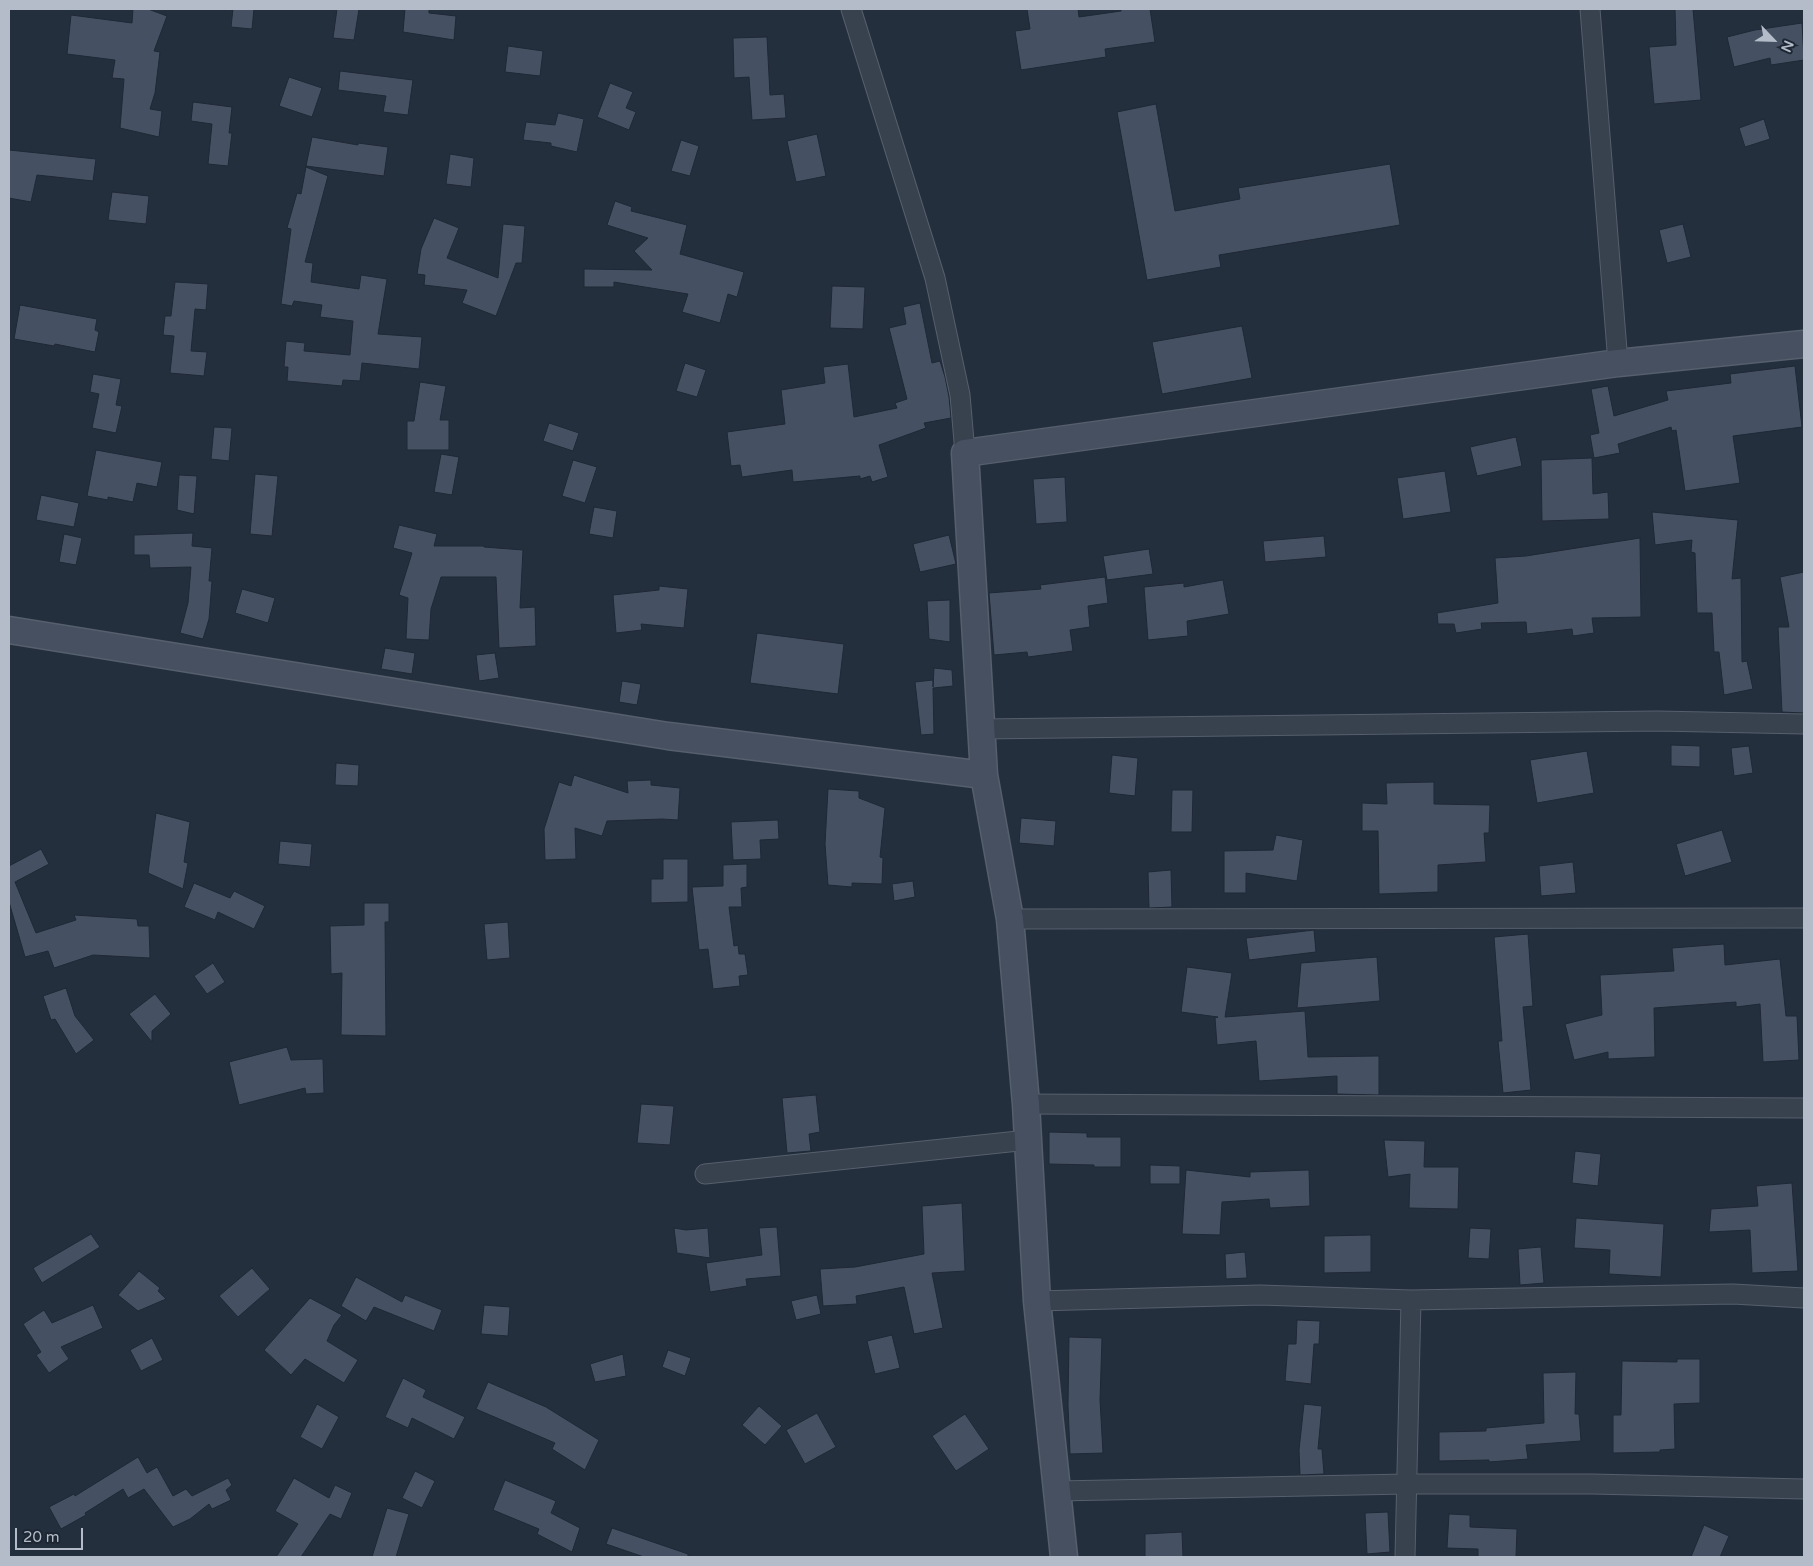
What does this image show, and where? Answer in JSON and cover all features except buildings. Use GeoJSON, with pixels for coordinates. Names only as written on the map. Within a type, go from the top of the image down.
{"type":"FeatureCollection","features":[{"type":"Feature","properties":{"kind":"street"},"geometry":{"type":"LineString","coordinates":[[851,9],[936,278],[960,395],[984,775],[1010,919],[1026,1104],[1037,1301],[1064,1557]]}},
{"type":"Feature","properties":{"kind":"street"},"geometry":{"type":"LineString","coordinates":[[1590,9],[1618,363]]}},
{"type":"Feature","properties":{"kind":"street"},"geometry":{"type":"LineString","coordinates":[[965,453],[1618,363],[1804,344]]}},
{"type":"Feature","properties":{"kind":"street"},"geometry":{"type":"LineString","coordinates":[[9,630],[668,736],[984,775]]}},
{"type":"Feature","properties":{"kind":"street"},"geometry":{"type":"LineString","coordinates":[[980,729],[1657,722],[1804,724]]}},
{"type":"Feature","properties":{"kind":"street"},"geometry":{"type":"LineString","coordinates":[[1010,919],[1804,918]]}},
{"type":"Feature","properties":{"kind":"street"},"geometry":{"type":"LineString","coordinates":[[1026,1104],[1804,1108]]}},
{"type":"Feature","properties":{"kind":"street"},"geometry":{"type":"LineString","coordinates":[[705,1174],[1028,1140]]}},
{"type":"Feature","properties":{"kind":"street"},"geometry":{"type":"LineString","coordinates":[[1037,1301],[1260,1295],[1411,1300],[1733,1294],[1804,1298]]}},
{"type":"Feature","properties":{"kind":"street"},"geometry":{"type":"LineString","coordinates":[[1405,1557],[1411,1300]]}},
{"type":"Feature","properties":{"kind":"street"},"geometry":{"type":"LineString","coordinates":[[1058,1491],[1407,1484],[1602,1484],[1804,1489]]}}]}
